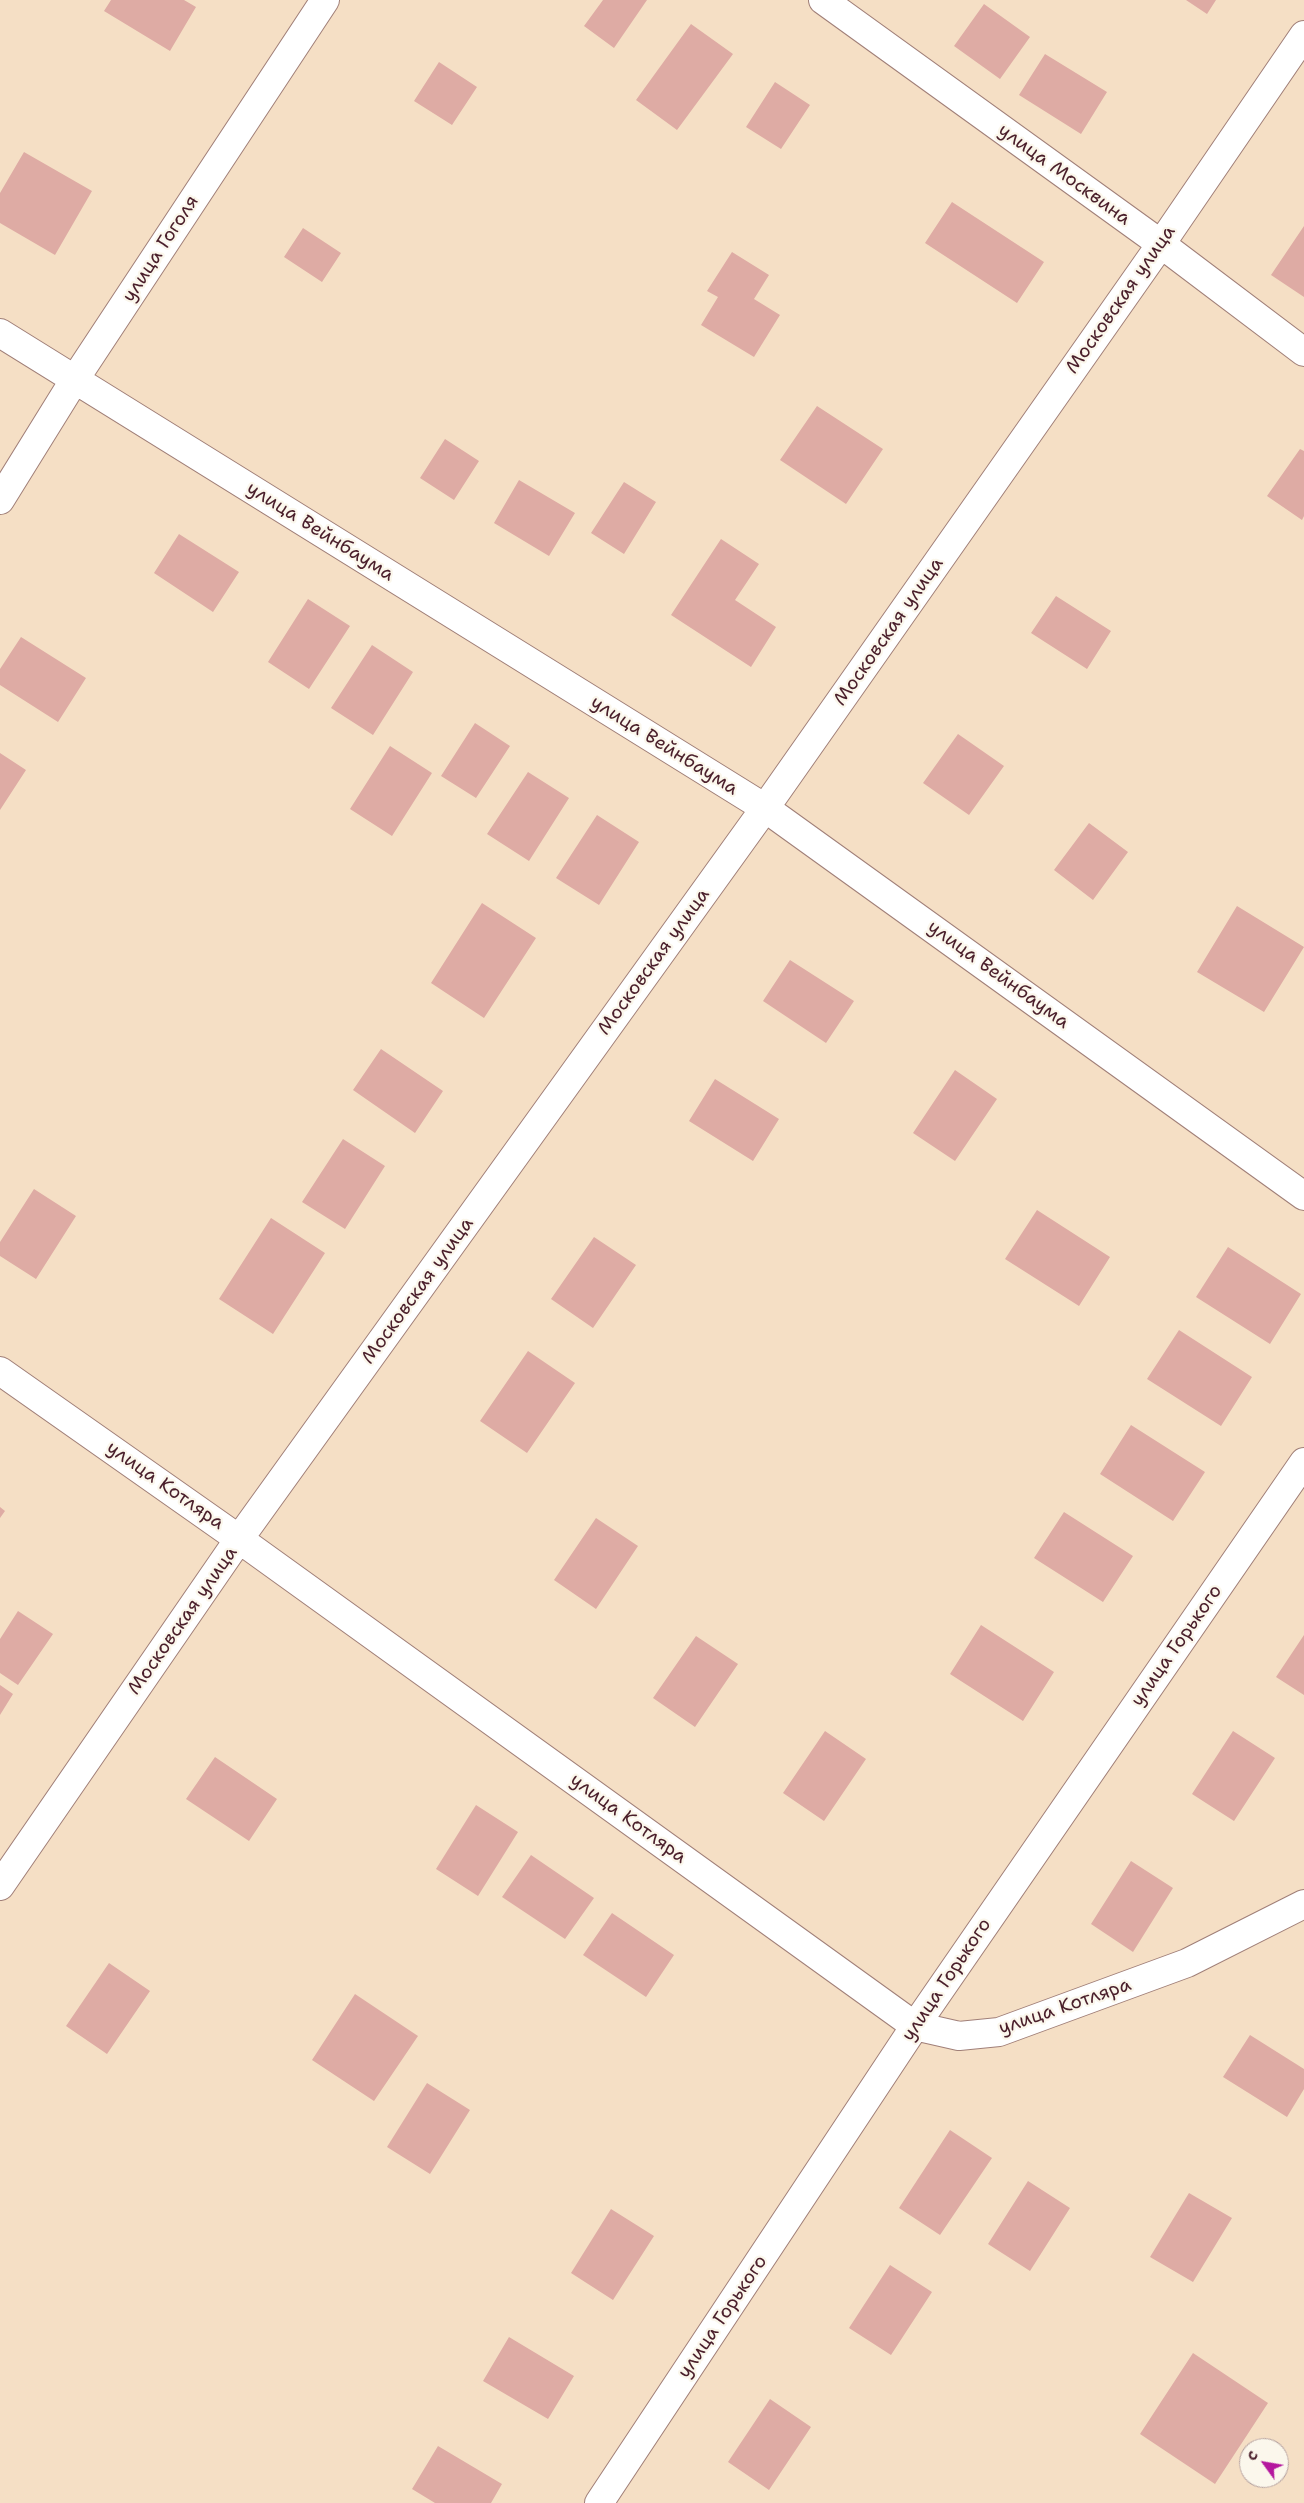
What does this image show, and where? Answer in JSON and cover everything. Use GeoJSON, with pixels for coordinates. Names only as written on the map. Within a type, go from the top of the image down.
{"type":"FeatureCollection","features":[{"type":"Feature","properties":{"kind":"street","name":"улица Гоголя"},"geometry":{"type":"LineString","coordinates":[[0,500],[75,379],[325,0]]}},
{"type":"Feature","properties":{"kind":"street","name":"улица Москвина"},"geometry":{"type":"LineString","coordinates":[[822,0],[1161,244],[1304,352]]}},
{"type":"Feature","properties":{"kind":"street","name":"Московская улица"},"geometry":{"type":"LineString","coordinates":[[0,1886],[239,1539],[765,808],[1161,244],[1304,35]]}},
{"type":"Feature","properties":{"kind":"street","name":"улица Вейнбаума"},"geometry":{"type":"LineString","coordinates":[[0,333],[765,808],[1304,1196]]}},
{"type":"Feature","properties":{"kind":"street","name":"улица Котляра"},"geometry":{"type":"LineString","coordinates":[[0,1371],[239,1539],[916,2026],[959,2036],[999,2032],[1187,1963],[1304,1904]]}},
{"type":"Feature","properties":{"kind":"street","name":"улица Горького"},"geometry":{"type":"LineString","coordinates":[[599,2503],[916,2026],[1304,1462]]}},
{"type":"Feature","properties":{"kind":"building"},"geometry":{"type":"Polygon","coordinates":[[[111,0],[184,0],[196,7],[170,51],[104,11],[111,0]]]}},
{"type":"Feature","properties":{"kind":"building"},"geometry":{"type":"Polygon","coordinates":[[[603,0],[647,0],[614,48],[584,26],[603,0]]]}},
{"type":"Feature","properties":{"kind":"building"},"geometry":{"type":"Polygon","coordinates":[[[1186,0],[1216,0],[1207,14],[1186,0]]]}},
{"type":"Feature","properties":{"kind":"building"},"geometry":{"type":"Polygon","coordinates":[[[984,4],[1030,37],[1000,79],[954,46],[984,4]]]}},
{"type":"Feature","properties":{"kind":"building"},"geometry":{"type":"Polygon","coordinates":[[[691,24],[733,54],[677,130],[636,100],[691,24]]]}},
{"type":"Feature","properties":{"kind":"building"},"geometry":{"type":"Polygon","coordinates":[[[1045,54],[1107,92],[1081,134],[1019,95],[1045,54]]]}},
{"type":"Feature","properties":{"kind":"building"},"geometry":{"type":"Polygon","coordinates":[[[439,62],[477,87],[452,125],[414,101],[439,62]]]}},
{"type":"Feature","properties":{"kind":"building"},"geometry":{"type":"Polygon","coordinates":[[[775,82],[810,105],[781,149],[746,127],[775,82]]]}},
{"type":"Feature","properties":{"kind":"building"},"geometry":{"type":"Polygon","coordinates":[[[24,152],[92,191],[55,255],[0,223],[0,193],[24,152]]]}},
{"type":"Feature","properties":{"kind":"building"},"geometry":{"type":"Polygon","coordinates":[[[952,202],[1044,262],[1017,303],[925,243],[952,202]]]}},
{"type":"Feature","properties":{"kind":"building"},"geometry":{"type":"Polygon","coordinates":[[[1304,226],[1304,297],[1271,275],[1304,226]]]}},
{"type":"Feature","properties":{"kind":"building"},"geometry":{"type":"Polygon","coordinates":[[[303,228],[341,253],[322,282],[284,257],[303,228]]]}},
{"type":"Feature","properties":{"kind":"building"},"geometry":{"type":"Polygon","coordinates":[[[732,252],[769,275],[754,299],[780,315],[754,357],[701,325],[718,297],[707,291],[732,252]]]}},
{"type":"Feature","properties":{"kind":"building"},"geometry":{"type":"Polygon","coordinates":[[[817,406],[883,449],[846,504],[780,460],[817,406]]]}},
{"type":"Feature","properties":{"kind":"building"},"geometry":{"type":"Polygon","coordinates":[[[445,439],[479,461],[454,500],[420,478],[445,439]]]}},
{"type":"Feature","properties":{"kind":"building"},"geometry":{"type":"Polygon","coordinates":[[[1300,449],[1304,451],[1304,516],[1302,520],[1267,496],[1300,449]]]}},
{"type":"Feature","properties":{"kind":"building"},"geometry":{"type":"Polygon","coordinates":[[[519,480],[575,513],[549,556],[494,523],[519,480]]]}},
{"type":"Feature","properties":{"kind":"building"},"geometry":{"type":"Polygon","coordinates":[[[624,482],[656,502],[624,554],[591,533],[624,482]]]}},
{"type":"Feature","properties":{"kind":"building"},"geometry":{"type":"Polygon","coordinates":[[[179,534],[239,572],[213,612],[154,573],[179,534]]]}},
{"type":"Feature","properties":{"kind":"building"},"geometry":{"type":"Polygon","coordinates":[[[721,539],[759,564],[735,600],[776,627],[751,667],[671,615],[721,539]]]}},
{"type":"Feature","properties":{"kind":"building"},"geometry":{"type":"Polygon","coordinates":[[[1056,596],[1111,631],[1087,669],[1031,633],[1056,596]]]}},
{"type":"Feature","properties":{"kind":"building"},"geometry":{"type":"Polygon","coordinates":[[[308,599],[350,626],[309,689],[268,662],[308,599]]]}},
{"type":"Feature","properties":{"kind":"building"},"geometry":{"type":"Polygon","coordinates":[[[21,637],[86,678],[58,722],[0,685],[0,669],[21,637]]]}},
{"type":"Feature","properties":{"kind":"building"},"geometry":{"type":"Polygon","coordinates":[[[372,645],[413,672],[373,735],[331,708],[372,645]]]}},
{"type":"Feature","properties":{"kind":"building"},"geometry":{"type":"Polygon","coordinates":[[[475,723],[510,746],[476,798],[441,776],[475,723]]]}},
{"type":"Feature","properties":{"kind":"building"},"geometry":{"type":"Polygon","coordinates":[[[958,734],[1004,766],[969,815],[923,783],[958,734]]]}},
{"type":"Feature","properties":{"kind":"building"},"geometry":{"type":"Polygon","coordinates":[[[390,746],[432,773],[392,836],[350,809],[390,746]]]}},
{"type":"Feature","properties":{"kind":"building"},"geometry":{"type":"Polygon","coordinates":[[[0,753],[26,770],[0,810],[0,753]]]}},
{"type":"Feature","properties":{"kind":"building"},"geometry":{"type":"Polygon","coordinates":[[[528,772],[569,798],[529,861],[487,834],[528,772]]]}},
{"type":"Feature","properties":{"kind":"building"},"geometry":{"type":"Polygon","coordinates":[[[597,815],[639,842],[599,905],[556,878],[597,815]]]}},
{"type":"Feature","properties":{"kind":"building"},"geometry":{"type":"Polygon","coordinates":[[[1089,823],[1128,852],[1093,900],[1054,870],[1089,823]]]}},
{"type":"Feature","properties":{"kind":"building"},"geometry":{"type":"Polygon","coordinates":[[[482,903],[536,938],[484,1018],[431,983],[482,903]]]}},
{"type":"Feature","properties":{"kind":"building"},"geometry":{"type":"Polygon","coordinates":[[[1237,906],[1304,947],[1264,1012],[1197,972],[1237,906]]]}},
{"type":"Feature","properties":{"kind":"building"},"geometry":{"type":"Polygon","coordinates":[[[790,960],[854,1001],[826,1043],[763,1001],[790,960]]]}},
{"type":"Feature","properties":{"kind":"building"},"geometry":{"type":"Polygon","coordinates":[[[381,1049],[443,1091],[415,1133],[353,1090],[381,1049]]]}},
{"type":"Feature","properties":{"kind":"building"},"geometry":{"type":"Polygon","coordinates":[[[955,1070],[997,1099],[955,1161],[913,1133],[955,1070]]]}},
{"type":"Feature","properties":{"kind":"building"},"geometry":{"type":"Polygon","coordinates":[[[715,1079],[779,1119],[753,1161],[689,1121],[715,1079]]]}},
{"type":"Feature","properties":{"kind":"building"},"geometry":{"type":"Polygon","coordinates":[[[343,1139],[385,1166],[345,1229],[302,1202],[343,1139]]]}},
{"type":"Feature","properties":{"kind":"building"},"geometry":{"type":"Polygon","coordinates":[[[34,1189],[76,1216],[36,1279],[0,1256],[0,1242],[34,1189]]]}},
{"type":"Feature","properties":{"kind":"building"},"geometry":{"type":"Polygon","coordinates":[[[1037,1210],[1110,1257],[1079,1306],[1005,1259],[1037,1210]]]}},
{"type":"Feature","properties":{"kind":"building"},"geometry":{"type":"Polygon","coordinates":[[[271,1218],[325,1253],[273,1334],[219,1299],[271,1218]]]}},
{"type":"Feature","properties":{"kind":"building"},"geometry":{"type":"Polygon","coordinates":[[[594,1237],[636,1265],[593,1328],[551,1299],[594,1237]]]}},
{"type":"Feature","properties":{"kind":"building"},"geometry":{"type":"Polygon","coordinates":[[[1228,1247],[1301,1294],[1270,1344],[1196,1297],[1228,1247]]]}},
{"type":"Feature","properties":{"kind":"building"},"geometry":{"type":"Polygon","coordinates":[[[1179,1330],[1252,1377],[1221,1426],[1147,1379],[1179,1330]]]}},
{"type":"Feature","properties":{"kind":"building"},"geometry":{"type":"Polygon","coordinates":[[[528,1351],[575,1383],[527,1453],[480,1421],[528,1351]]]}},
{"type":"Feature","properties":{"kind":"building"},"geometry":{"type":"Polygon","coordinates":[[[1131,1425],[1205,1472],[1173,1521],[1100,1474],[1131,1425]]]}},
{"type":"Feature","properties":{"kind":"building"},"geometry":{"type":"Polygon","coordinates":[[[0,1507],[5,1511],[0,1518],[0,1507]]]}},
{"type":"Feature","properties":{"kind":"building"},"geometry":{"type":"Polygon","coordinates":[[[1064,1512],[1133,1556],[1103,1602],[1034,1558],[1064,1512]]]}},
{"type":"Feature","properties":{"kind":"building"},"geometry":{"type":"Polygon","coordinates":[[[596,1518],[638,1546],[596,1609],[554,1580],[596,1518]]]}},
{"type":"Feature","properties":{"kind":"building"},"geometry":{"type":"Polygon","coordinates":[[[18,1611],[53,1634],[18,1685],[0,1673],[0,1639],[18,1611]]]}},
{"type":"Feature","properties":{"kind":"building"},"geometry":{"type":"Polygon","coordinates":[[[981,1625],[1054,1672],[1023,1721],[950,1674],[981,1625]]]}},
{"type":"Feature","properties":{"kind":"building"},"geometry":{"type":"Polygon","coordinates":[[[1304,1635],[1304,1695],[1276,1677],[1304,1635]]]}},
{"type":"Feature","properties":{"kind":"building"},"geometry":{"type":"Polygon","coordinates":[[[696,1636],[738,1664],[695,1727],[653,1698],[696,1636]]]}},
{"type":"Feature","properties":{"kind":"building"},"geometry":{"type":"Polygon","coordinates":[[[0,1685],[13,1694],[0,1715],[0,1685]]]}},
{"type":"Feature","properties":{"kind":"building"},"geometry":{"type":"Polygon","coordinates":[[[825,1731],[866,1759],[824,1821],[783,1793],[825,1731]]]}},
{"type":"Feature","properties":{"kind":"building"},"geometry":{"type":"Polygon","coordinates":[[[1233,1731],[1275,1758],[1234,1821],[1192,1794],[1233,1731]]]}},
{"type":"Feature","properties":{"kind":"building"},"geometry":{"type":"Polygon","coordinates":[[[215,1757],[277,1799],[249,1841],[186,1799],[215,1757]]]}},
{"type":"Feature","properties":{"kind":"building"},"geometry":{"type":"Polygon","coordinates":[[[476,1805],[518,1832],[478,1896],[436,1869],[476,1805]]]}},
{"type":"Feature","properties":{"kind":"building"},"geometry":{"type":"Polygon","coordinates":[[[531,1855],[594,1898],[565,1939],[502,1897],[531,1855]]]}},
{"type":"Feature","properties":{"kind":"building"},"geometry":{"type":"Polygon","coordinates":[[[1131,1861],[1173,1888],[1133,1952],[1091,1924],[1131,1861]]]}},
{"type":"Feature","properties":{"kind":"building"},"geometry":{"type":"Polygon","coordinates":[[[612,1913],[674,1955],[646,1997],[583,1955],[612,1913]]]}},
{"type":"Feature","properties":{"kind":"building"},"geometry":{"type":"Polygon","coordinates":[[[109,1963],[150,1991],[107,2054],[66,2026],[109,1963]]]}},
{"type":"Feature","properties":{"kind":"building"},"geometry":{"type":"Polygon","coordinates":[[[355,1994],[418,2036],[374,2101],[312,2060],[355,1994]]]}},
{"type":"Feature","properties":{"kind":"building"},"geometry":{"type":"Polygon","coordinates":[[[1250,2035],[1304,2069],[1304,2089],[1287,2117],[1223,2077],[1250,2035]]]}},
{"type":"Feature","properties":{"kind":"building"},"geometry":{"type":"Polygon","coordinates":[[[427,2083],[470,2110],[430,2174],[387,2147],[427,2083]]]}},
{"type":"Feature","properties":{"kind":"building"},"geometry":{"type":"Polygon","coordinates":[[[950,2130],[992,2158],[940,2235],[899,2208],[950,2130]]]}},
{"type":"Feature","properties":{"kind":"building"},"geometry":{"type":"Polygon","coordinates":[[[1028,2181],[1070,2208],[1030,2271],[988,2244],[1028,2181]]]}},
{"type":"Feature","properties":{"kind":"building"},"geometry":{"type":"Polygon","coordinates":[[[1189,2193],[1232,2218],[1193,2282],[1150,2257],[1189,2193]]]}},
{"type":"Feature","properties":{"kind":"building"},"geometry":{"type":"Polygon","coordinates":[[[611,2209],[654,2236],[613,2300],[571,2273],[611,2209]]]}},
{"type":"Feature","properties":{"kind":"building"},"geometry":{"type":"Polygon","coordinates":[[[890,2265],[932,2292],[891,2355],[849,2328],[890,2265]]]}},
{"type":"Feature","properties":{"kind":"building"},"geometry":{"type":"Polygon","coordinates":[[[509,2337],[574,2376],[548,2419],[483,2381],[509,2337]]]}},
{"type":"Feature","properties":{"kind":"building"},"geometry":{"type":"Polygon","coordinates":[[[1193,2353],[1268,2403],[1245,2438],[1239,2438],[1239,2447],[1215,2484],[1140,2434],[1193,2353]]]}},
{"type":"Feature","properties":{"kind":"building"},"geometry":{"type":"Polygon","coordinates":[[[770,2399],[811,2427],[769,2490],[728,2462],[770,2399]]]}},
{"type":"Feature","properties":{"kind":"building"},"geometry":{"type":"Polygon","coordinates":[[[438,2446],[502,2484],[491,2503],[435,2503],[412,2489],[438,2446]]]}}]}
